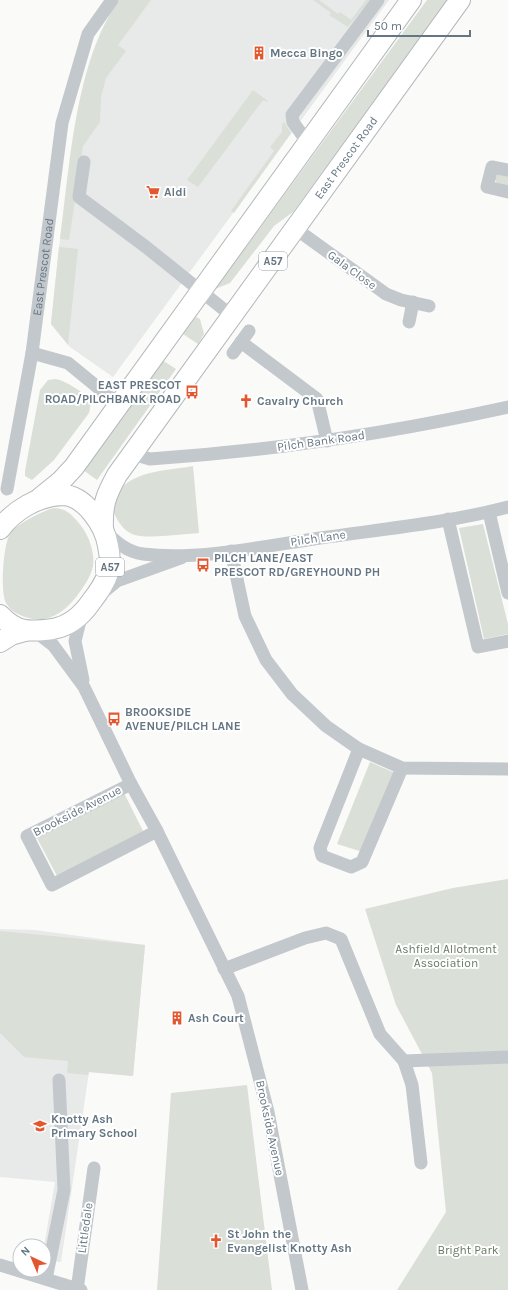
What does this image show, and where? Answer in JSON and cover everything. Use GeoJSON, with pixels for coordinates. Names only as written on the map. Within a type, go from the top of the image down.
{"type":"FeatureCollection","features":[{"type":"Feature","properties":{"kind":"highway","name":"East Prescot Road"},"geometry":{"type":"LineString","coordinates":[[103,529],[102,511],[104,501],[117,475],[460,0]]}},
{"type":"Feature","properties":{"kind":"highway","name":"A57"},"geometry":{"type":"LineString","coordinates":[[0,529],[10,517],[32,503],[61,481],[74,467],[118,404],[201,293],[408,1]]}},
{"type":"Feature","properties":{"kind":"highway","name":"A57"},"geometry":{"type":"LineString","coordinates":[[0,642],[11,635],[62,627],[87,606],[105,580],[110,564],[107,539],[103,529],[97,518],[76,500],[63,495],[32,503]]}},
{"type":"Feature","properties":{"kind":"highway"},"geometry":{"type":"LineString","coordinates":[[0,615],[8,624],[30,631]]}},
{"type":"Feature","properties":{"kind":"street","name":"East Prescot Road"},"geometry":{"type":"LineString","coordinates":[[7,489],[32,353],[62,122],[88,34],[112,0]]}},
{"type":"Feature","properties":{"kind":"street"},"geometry":{"type":"LineString","coordinates":[[308,143],[294,122],[292,115],[378,0]]}},
{"type":"Feature","properties":{"kind":"street"},"geometry":{"type":"LineString","coordinates":[[84,162],[79,197],[169,265],[201,293],[232,316]]}},
{"type":"Feature","properties":{"kind":"street"},"geometry":{"type":"LineString","coordinates":[[508,170],[492,167],[487,187],[508,192]]}},
{"type":"Feature","properties":{"kind":"street","name":"Gala Close"},"geometry":{"type":"LineString","coordinates":[[296,229],[382,292],[394,298],[429,306]]}},
{"type":"Feature","properties":{"kind":"street"},"geometry":{"type":"LineString","coordinates":[[409,322],[413,302]]}},
{"type":"Feature","properties":{"kind":"street"},"geometry":{"type":"LineString","coordinates":[[233,353],[249,331]]}},
{"type":"Feature","properties":{"kind":"street"},"geometry":{"type":"LineString","coordinates":[[241,342],[316,399],[327,441]]}},
{"type":"Feature","properties":{"kind":"street"},"geometry":{"type":"LineString","coordinates":[[32,353],[68,363],[118,404]]}},
{"type":"Feature","properties":{"kind":"street","name":"Pilch Bank Road"},"geometry":{"type":"LineString","coordinates":[[134,452],[150,459],[210,455],[327,441],[448,420],[508,407]]}},
{"type":"Feature","properties":{"kind":"street"},"geometry":{"type":"LineString","coordinates":[[0,512],[32,503]]}},
{"type":"Feature","properties":{"kind":"street","name":"Pilch Lane"},"geometry":{"type":"LineString","coordinates":[[103,529],[128,551],[142,554],[189,555],[231,551],[448,519],[508,507]]}},
{"type":"Feature","properties":{"kind":"street"},"geometry":{"type":"LineString","coordinates":[[489,512],[508,593]]}},
{"type":"Feature","properties":{"kind":"street"},"geometry":{"type":"LineString","coordinates":[[448,519],[478,647],[508,641]]}},
{"type":"Feature","properties":{"kind":"street"},"geometry":{"type":"LineString","coordinates":[[231,551],[245,616],[266,660],[292,694],[326,726],[359,750],[402,768],[508,769]]}},
{"type":"Feature","properties":{"kind":"street","name":"Pilch Lane"},"geometry":{"type":"LineString","coordinates":[[87,606],[118,581],[189,555]]}},
{"type":"Feature","properties":{"kind":"street","name":"Brookside Avenue"},"geometry":{"type":"LineString","coordinates":[[84,687],[75,641],[87,606]]}},
{"type":"Feature","properties":{"kind":"street","name":"Brookside Avenue"},"geometry":{"type":"LineString","coordinates":[[30,631],[53,645],[84,687],[131,784],[157,831],[238,996],[268,1112],[302,1290]]}},
{"type":"Feature","properties":{"kind":"street"},"geometry":{"type":"LineString","coordinates":[[359,750],[320,848],[322,856],[351,867],[362,862],[402,768]]}},
{"type":"Feature","properties":{"kind":"street","name":"Brookside Avenue"},"geometry":{"type":"LineString","coordinates":[[131,784],[27,836],[52,885],[157,831]]}},
{"type":"Feature","properties":{"kind":"street"},"geometry":{"type":"LineString","coordinates":[[224,969],[305,938],[326,933],[341,940],[380,1034],[404,1060],[412,1085],[421,1163]]}},
{"type":"Feature","properties":{"kind":"street"},"geometry":{"type":"LineString","coordinates":[[404,1060],[508,1057]]}},
{"type":"Feature","properties":{"kind":"street"},"geometry":{"type":"LineString","coordinates":[[46,1279],[64,1190],[60,1080]]}},
{"type":"Feature","properties":{"kind":"street","name":"Littledale"},"geometry":{"type":"LineString","coordinates":[[78,1290],[94,1168]]}},
{"type":"Feature","properties":{"kind":"street"},"geometry":{"type":"LineString","coordinates":[[0,1265],[78,1290]]}},
{"type":"Feature","properties":{"kind":"shaded area"},"geometry":{"type":"Polygon","coordinates":[[[119,0],[389,0],[113,377],[70,347],[51,324],[59,247],[78,110],[99,39],[119,0]]]}},
{"type":"Feature","properties":{"kind":"shaded area","name":"Knotty Ash Primary School"},"geometry":{"type":"Polygon","coordinates":[[[0,929],[35,930],[145,945],[133,1076],[89,1072],[61,1262],[52,1261],[52,1238],[45,1238],[55,1182],[0,1177],[0,929]]]}},
{"type":"Feature","properties":{"kind":"green space"},"geometry":{"type":"Polygon","coordinates":[[[119,0],[151,0],[118,45],[126,51],[106,78],[101,97],[100,122],[83,146],[69,240],[60,239],[71,147],[84,83],[93,53],[104,25],[119,0]]]}},
{"type":"Feature","properties":{"kind":"green space"},"geometry":{"type":"Polygon","coordinates":[[[313,0],[319,0],[338,14],[340,12],[351,20],[366,0],[370,0],[348,27],[329,15],[331,13],[313,0]]]}},
{"type":"Feature","properties":{"kind":"green space"},"geometry":{"type":"Polygon","coordinates":[[[427,0],[448,0],[293,212],[274,226],[230,283],[215,289],[427,0]]]}},
{"type":"Feature","properties":{"kind":"green space"},"geometry":{"type":"Polygon","coordinates":[[[253,90],[268,101],[263,100],[198,187],[187,180],[253,90]]]}},
{"type":"Feature","properties":{"kind":"green space"},"geometry":{"type":"Polygon","coordinates":[[[284,122],[291,133],[234,213],[231,211],[274,151],[270,147],[282,132],[282,124],[284,122]]]}},
{"type":"Feature","properties":{"kind":"green space"},"geometry":{"type":"Polygon","coordinates":[[[498,172],[508,173],[508,188],[497,184],[495,179],[498,172]]]}},
{"type":"Feature","properties":{"kind":"green space"},"geometry":{"type":"Polygon","coordinates":[[[59,247],[78,249],[68,345],[51,324],[59,247]]]}},
{"type":"Feature","properties":{"kind":"green space"},"geometry":{"type":"Polygon","coordinates":[[[196,317],[200,319],[204,334],[198,344],[183,334],[196,317]]]}},
{"type":"Feature","properties":{"kind":"green space"},"geometry":{"type":"Polygon","coordinates":[[[162,360],[176,369],[97,480],[83,470],[162,360]]]}},
{"type":"Feature","properties":{"kind":"green space"},"geometry":{"type":"Polygon","coordinates":[[[55,379],[78,390],[89,400],[89,413],[54,460],[32,480],[25,476],[25,471],[40,390],[48,380],[55,379]]]}},
{"type":"Feature","properties":{"kind":"green space"},"geometry":{"type":"Polygon","coordinates":[[[193,466],[199,533],[140,536],[129,533],[121,525],[113,509],[113,504],[120,489],[128,482],[137,477],[159,471],[193,466]]]}},
{"type":"Feature","properties":{"kind":"green space"},"geometry":{"type":"Polygon","coordinates":[[[53,508],[61,509],[67,512],[82,526],[92,548],[93,566],[86,584],[61,612],[46,619],[29,618],[12,610],[6,603],[4,597],[3,568],[6,546],[11,532],[19,525],[42,512],[53,508]]]}},
{"type":"Feature","properties":{"kind":"green space"},"geometry":{"type":"Polygon","coordinates":[[[483,524],[508,624],[508,634],[484,639],[459,528],[483,524]]]}},
{"type":"Feature","properties":{"kind":"green space"},"geometry":{"type":"Polygon","coordinates":[[[370,762],[395,773],[366,853],[337,844],[370,762]]]}},
{"type":"Feature","properties":{"kind":"green space"},"geometry":{"type":"Polygon","coordinates":[[[124,793],[143,831],[57,876],[37,838],[124,793]]]}},
{"type":"Feature","properties":{"kind":"green space","name":"Ashfield Allotment Association"},"geometry":{"type":"Polygon","coordinates":[[[508,879],[508,1290],[397,1290],[446,1212],[432,1073],[396,1005],[365,909],[453,888],[508,879]]]}},
{"type":"Feature","properties":{"kind":"green space"},"geometry":{"type":"Polygon","coordinates":[[[0,931],[145,945],[133,1076],[89,1072],[88,1075],[67,1073],[68,1061],[24,1057],[0,1033],[0,931]]]}},
{"type":"Feature","properties":{"kind":"green space"},"geometry":{"type":"Polygon","coordinates":[[[247,1085],[272,1290],[157,1290],[171,1093],[247,1085]]]}},
{"type":"Feature","properties":{"kind":"place","name":"Mecca Bingo"},"geometry":{"type":"Point","coordinates":[259,53]}},
{"type":"Feature","properties":{"kind":"place","name":"Aldi"},"geometry":{"type":"Point","coordinates":[153,192]}},
{"type":"Feature","properties":{"kind":"place","name":"EAST PRESCOT ROAD/PILCHBANK ROAD"},"geometry":{"type":"Point","coordinates":[192,392]}},
{"type":"Feature","properties":{"kind":"place","name":"Cavalry Church"},"geometry":{"type":"Point","coordinates":[246,401]}},
{"type":"Feature","properties":{"kind":"place","name":"PILCH LANE/EAST PRESCOT RD/GREYHOUND PH"},"geometry":{"type":"Point","coordinates":[203,565]}},
{"type":"Feature","properties":{"kind":"place","name":"BROOKSIDE AVENUE/PILCH LANE"},"geometry":{"type":"Point","coordinates":[114,719]}},
{"type":"Feature","properties":{"kind":"place","name":"Ash Court"},"geometry":{"type":"Point","coordinates":[177,1018]}},
{"type":"Feature","properties":{"kind":"place","name":"Knotty Ash Primary School"},"geometry":{"type":"Point","coordinates":[40,1126]}},
{"type":"Feature","properties":{"kind":"place","name":"St John the Evangelist Knotty Ash"},"geometry":{"type":"Point","coordinates":[216,1241]}},
{"type":"Feature","properties":{"kind":"park label","name":"Bright Park"},"geometry":{"type":"Point","coordinates":[468,1250]}}]}
